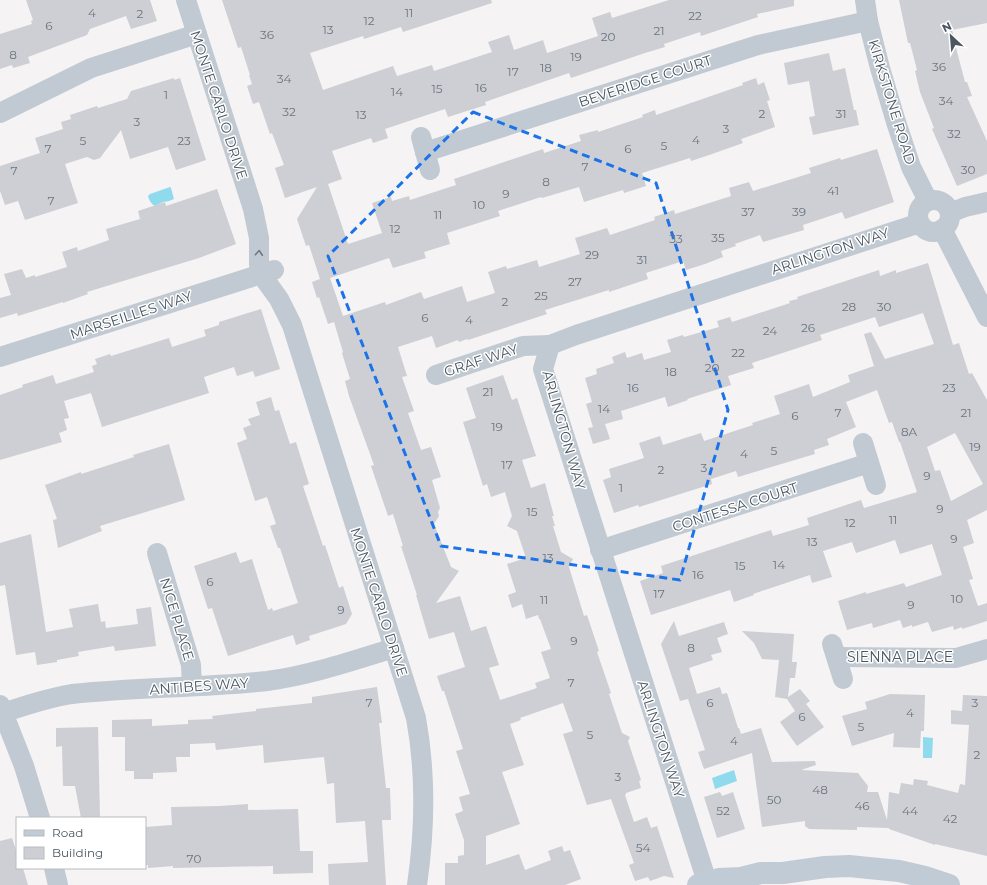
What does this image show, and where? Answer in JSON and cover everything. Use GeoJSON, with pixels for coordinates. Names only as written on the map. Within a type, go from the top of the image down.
{"type":"FeatureCollection","features":[{"type":"Feature","properties":{"kind":"street","name":"MONTE CARLO DRIVE"},"geometry":{"type":"LineString","coordinates":[[186,0],[253,209],[259,238],[259,264],[268,272],[292,325],[416,718],[421,750],[424,802],[422,844],[417,885]]}},
{"type":"Feature","properties":{"kind":"street","name":"KIRKSTONE ROAD"},"geometry":{"type":"LineString","coordinates":[[865,0],[868,21],[880,68],[910,167],[928,201]]}},
{"type":"Feature","properties":{"kind":"street","name":"BEVERIDGE COURT"},"geometry":{"type":"LineString","coordinates":[[425,153],[758,45],[868,21]]}},
{"type":"Feature","properties":{"kind":"street"},"geometry":{"type":"LineString","coordinates":[[0,113],[91,68],[197,34]]}},
{"type":"Feature","properties":{"kind":"street"},"geometry":{"type":"LineString","coordinates":[[987,202],[965,207],[946,221],[937,231],[927,230],[920,223],[918,218],[920,208],[928,201],[937,200],[942,202],[948,208],[946,221],[987,317]]}},
{"type":"Feature","properties":{"kind":"street","name":"ARLINGTON WAY"},"geometry":{"type":"LineString","coordinates":[[704,884],[543,369],[550,345],[576,335],[920,223]]}},
{"type":"Feature","properties":{"kind":"street","name":"MARSEILLES WAY"},"geometry":{"type":"LineString","coordinates":[[0,357],[268,272]]}},
{"type":"Feature","properties":{"kind":"street","name":"GRAF WAY"},"geometry":{"type":"LineString","coordinates":[[436,374],[522,346],[550,345]]}},
{"type":"Feature","properties":{"kind":"street"},"geometry":{"type":"LineString","coordinates":[[863,443],[876,484]]}},
{"type":"Feature","properties":{"kind":"street","name":"CONTESSA COURT"},"geometry":{"type":"LineString","coordinates":[[600,550],[869,463]]}},
{"type":"Feature","properties":{"kind":"street","name":"NICE PLACE"},"geometry":{"type":"LineString","coordinates":[[157,552],[191,665],[192,686]]}},
{"type":"Feature","properties":{"kind":"street","name":"ANTIBES WAY"},"geometry":{"type":"LineString","coordinates":[[2,709],[72,694],[233,684],[297,676],[326,669],[394,648]]}},
{"type":"Feature","properties":{"kind":"street","name":"SIENNA PLACE"},"geometry":{"type":"LineString","coordinates":[[843,680],[834,650],[956,658],[987,649]]}},
{"type":"Feature","properties":{"kind":"street"},"geometry":{"type":"LineString","coordinates":[[2,709],[24,766],[40,817]]}},
{"type":"Feature","properties":{"kind":"street"},"geometry":{"type":"LineString","coordinates":[[704,884],[719,879],[741,878],[761,873],[849,866],[868,867],[899,872],[925,877],[949,885]]}},
{"type":"Feature","properties":{"kind":"street"},"geometry":{"type":"LineString","coordinates":[[54,869],[58,885]]}},
{"type":"Feature","properties":{"kind":"street"},"geometry":{"type":"LineString","coordinates":[[754,885],[783,872]]}},
{"type":"Feature","properties":{"kind":"highlighted area"},"geometry":{"type":"Polygon","coordinates":[[[473,112],[656,183],[728,410],[680,580],[441,546],[328,256],[473,112]]]}},
{"type":"Feature","properties":{"kind":"water"},"geometry":{"type":"Polygon","coordinates":[[[170,187],[174,199],[155,206],[151,203],[148,196],[150,194],[170,187]]]}},
{"type":"Feature","properties":{"kind":"water"},"geometry":{"type":"Polygon","coordinates":[[[923,737],[933,738],[932,758],[923,758],[923,737]]]}},
{"type":"Feature","properties":{"kind":"water"},"geometry":{"type":"Polygon","coordinates":[[[734,770],[737,781],[715,789],[712,778],[734,770]]]}},
{"type":"Feature","properties":{"kind":"building"},"geometry":{"type":"Polygon","coordinates":[[[26,0],[150,0],[157,21],[131,29],[126,16],[90,29],[87,35],[28,57],[30,63],[13,68],[12,65],[0,69],[0,34],[32,24],[31,21],[33,20],[26,0]]]}},
{"type":"Feature","properties":{"kind":"building"},"geometry":{"type":"Polygon","coordinates":[[[222,0],[491,0],[492,3],[403,32],[401,27],[364,39],[363,36],[310,53],[323,90],[393,66],[397,76],[432,65],[434,71],[492,52],[488,42],[509,35],[514,50],[543,40],[547,53],[598,36],[592,18],[610,12],[612,18],[669,0],[794,0],[794,6],[757,14],[758,17],[701,36],[700,32],[664,44],[665,47],[571,78],[569,73],[485,102],[486,105],[448,117],[445,109],[385,129],[388,138],[373,143],[371,138],[332,151],[342,179],[328,184],[348,244],[382,233],[372,203],[391,197],[392,201],[409,196],[410,200],[456,185],[454,179],[543,149],[544,153],[581,141],[579,135],[598,130],[598,132],[643,117],[642,115],[655,110],[656,115],[743,85],[742,83],[756,78],[758,85],[764,82],[770,100],[767,101],[775,127],[741,139],[743,143],[712,154],[691,161],[690,158],[642,173],[646,186],[624,193],[623,190],[584,202],[579,187],[542,198],[541,197],[498,211],[500,216],[447,233],[450,244],[424,252],[426,258],[393,268],[389,258],[330,278],[343,316],[385,302],[386,305],[421,292],[424,299],[462,286],[467,302],[495,293],[488,272],[506,266],[507,269],[537,260],[539,267],[580,254],[575,238],[607,228],[610,235],[655,220],[654,217],[674,210],[675,214],[731,196],[729,188],[749,182],[753,191],[811,173],[809,168],[840,158],[841,160],[877,149],[894,202],[845,219],[842,212],[803,225],[804,230],[763,242],[760,235],[721,251],[723,257],[705,264],[686,270],[683,261],[646,273],[648,279],[609,292],[609,290],[545,310],[547,314],[468,340],[459,342],[458,340],[436,348],[432,336],[398,347],[407,376],[402,377],[414,411],[408,413],[421,450],[431,447],[441,477],[432,480],[440,508],[438,512],[439,516],[434,524],[451,567],[459,571],[436,603],[460,596],[471,631],[486,626],[499,665],[489,668],[500,700],[537,688],[535,683],[550,678],[541,652],[551,649],[538,615],[526,619],[522,604],[512,608],[508,595],[516,592],[507,564],[526,558],[517,531],[507,526],[512,516],[505,492],[491,497],[487,484],[483,486],[463,422],[476,418],[466,388],[503,375],[512,400],[517,398],[536,456],[522,460],[531,488],[545,483],[554,516],[552,516],[555,526],[553,526],[561,552],[573,559],[569,567],[584,616],[587,615],[599,651],[597,652],[611,693],[609,694],[622,733],[630,737],[628,741],[641,780],[639,781],[641,788],[626,793],[625,795],[634,822],[647,817],[651,828],[657,826],[674,878],[664,876],[650,881],[648,877],[635,881],[629,865],[634,863],[611,799],[587,805],[563,734],[573,731],[563,703],[520,718],[521,720],[510,724],[524,765],[502,772],[520,824],[486,836],[486,865],[519,854],[525,870],[551,860],[548,851],[562,846],[564,852],[570,850],[581,879],[565,885],[445,885],[445,863],[458,863],[458,856],[464,855],[464,840],[455,814],[463,811],[459,797],[470,794],[456,751],[463,749],[444,691],[442,691],[437,676],[465,667],[454,632],[429,639],[393,514],[388,516],[371,466],[374,465],[349,396],[345,381],[350,379],[334,322],[328,324],[319,297],[317,298],[312,282],[320,279],[309,245],[306,246],[297,219],[317,187],[285,198],[275,168],[284,165],[272,133],[270,134],[259,102],[253,104],[247,86],[252,84],[250,75],[241,47],[238,48],[222,0]]]}},
{"type":"Feature","properties":{"kind":"building"},"geometry":{"type":"Polygon","coordinates":[[[899,0],[987,0],[987,23],[952,30],[965,82],[967,82],[972,96],[967,97],[987,141],[987,174],[957,186],[932,129],[934,128],[920,92],[915,71],[917,70],[910,43],[908,43],[899,0]]]}},
{"type":"Feature","properties":{"kind":"building"},"geometry":{"type":"Polygon","coordinates":[[[829,53],[833,71],[845,68],[854,110],[856,110],[859,125],[813,135],[809,117],[815,116],[809,81],[788,85],[784,63],[829,53]]]}},
{"type":"Feature","properties":{"kind":"building"},"geometry":{"type":"Polygon","coordinates":[[[174,78],[174,80],[180,78],[206,160],[176,170],[168,147],[130,159],[121,130],[100,158],[94,160],[87,157],[65,164],[78,203],[25,220],[18,201],[5,205],[0,191],[0,166],[40,153],[35,138],[63,129],[61,122],[71,119],[70,115],[97,106],[98,108],[127,99],[131,91],[174,78]]]}},
{"type":"Feature","properties":{"kind":"building"},"geometry":{"type":"Polygon","coordinates":[[[217,189],[236,244],[199,258],[87,292],[88,294],[63,303],[18,316],[17,313],[0,318],[0,298],[11,295],[4,274],[22,269],[26,278],[35,275],[35,277],[67,267],[62,252],[77,247],[78,251],[109,240],[106,229],[140,219],[138,211],[165,202],[166,206],[217,189]]]}},
{"type":"Feature","properties":{"kind":"building"},"geometry":{"type":"Polygon","coordinates":[[[928,263],[953,345],[959,343],[969,374],[972,373],[987,400],[987,510],[967,520],[974,543],[963,547],[973,579],[969,580],[978,606],[987,603],[987,621],[962,629],[962,627],[954,630],[953,626],[932,632],[928,622],[903,628],[900,620],[873,628],[872,623],[847,630],[838,601],[866,592],[866,594],[904,583],[906,587],[942,575],[932,544],[900,554],[895,540],[856,553],[852,542],[823,551],[832,577],[812,583],[810,575],[734,602],[730,590],[651,615],[640,581],[663,573],[661,566],[771,530],[773,536],[809,525],[807,518],[861,500],[864,508],[917,492],[900,442],[892,422],[889,423],[877,390],[846,402],[856,427],[827,439],[829,445],[814,450],[815,454],[738,477],[736,471],[711,479],[712,484],[639,507],[638,505],[614,513],[603,480],[611,477],[609,469],[644,458],[639,443],[660,436],[663,445],[701,433],[704,441],[753,425],[752,423],[780,414],[774,396],[809,384],[813,397],[850,382],[848,375],[874,366],[864,334],[871,332],[885,359],[934,344],[923,313],[879,327],[875,317],[820,335],[822,340],[752,363],[754,368],[728,376],[731,385],[687,399],[688,400],[668,407],[665,397],[621,411],[623,419],[605,424],[610,439],[593,444],[588,428],[593,427],[586,404],[592,402],[585,378],[597,374],[596,369],[614,363],[612,357],[625,352],[627,358],[642,353],[644,360],[671,352],[667,340],[683,335],[684,337],[719,327],[717,321],[730,317],[732,322],[790,303],[789,301],[798,299],[797,297],[879,270],[880,276],[896,270],[896,273],[928,263]],[[955,433],[927,447],[935,471],[940,470],[951,501],[983,484],[955,433]]]}},
{"type":"Feature","properties":{"kind":"building"},"geometry":{"type":"Polygon","coordinates":[[[261,309],[280,369],[255,377],[253,371],[237,376],[234,367],[204,377],[209,393],[102,427],[91,393],[64,401],[69,418],[64,419],[67,430],[59,433],[62,442],[0,460],[0,395],[23,387],[22,385],[53,375],[56,384],[94,372],[92,366],[97,364],[95,359],[110,354],[111,356],[169,338],[172,347],[206,336],[204,330],[219,325],[219,322],[261,309]]]}},
{"type":"Feature","properties":{"kind":"building"},"geometry":{"type":"Polygon","coordinates":[[[271,397],[275,411],[279,410],[290,444],[296,442],[309,484],[303,486],[339,588],[343,586],[352,614],[346,624],[309,636],[310,640],[296,645],[293,635],[228,656],[212,608],[208,609],[194,566],[236,552],[240,563],[252,559],[268,610],[272,608],[273,611],[298,603],[280,548],[278,548],[270,526],[276,524],[267,497],[255,501],[237,443],[247,439],[243,428],[251,425],[248,419],[260,415],[256,402],[271,397]]]}},
{"type":"Feature","properties":{"kind":"building"},"geometry":{"type":"Polygon","coordinates":[[[169,444],[185,500],[100,526],[102,531],[58,548],[53,520],[57,519],[45,485],[81,472],[81,474],[134,457],[133,455],[169,444]]]}},
{"type":"Feature","properties":{"kind":"building"},"geometry":{"type":"Polygon","coordinates":[[[31,534],[46,632],[73,627],[69,609],[98,604],[101,622],[105,621],[106,628],[138,624],[136,609],[151,607],[156,646],[115,651],[114,646],[78,652],[79,656],[57,660],[57,662],[37,665],[35,652],[16,655],[5,585],[0,586],[0,543],[31,534]]]}},
{"type":"Feature","properties":{"kind":"building"},"geometry":{"type":"Polygon","coordinates":[[[674,621],[679,636],[724,622],[728,634],[717,638],[722,652],[711,655],[713,660],[689,668],[697,694],[720,687],[722,694],[727,693],[741,734],[761,728],[772,762],[815,761],[816,765],[801,770],[858,773],[868,786],[867,792],[878,792],[887,820],[889,792],[899,794],[901,783],[913,785],[914,779],[928,781],[927,785],[958,793],[960,784],[965,785],[969,725],[951,724],[951,710],[962,711],[963,695],[987,696],[987,856],[935,845],[889,828],[857,827],[857,830],[809,829],[805,826],[805,821],[762,827],[752,753],[704,769],[698,752],[705,750],[688,699],[680,701],[661,644],[674,621]]]}},
{"type":"Feature","properties":{"kind":"building"},"geometry":{"type":"Polygon","coordinates":[[[742,631],[794,634],[792,662],[797,662],[795,678],[790,678],[788,697],[800,689],[810,701],[806,704],[824,727],[797,746],[780,722],[795,711],[787,699],[775,697],[779,660],[762,659],[754,643],[742,631]]]}},
{"type":"Feature","properties":{"kind":"building"},"geometry":{"type":"Polygon","coordinates":[[[377,687],[382,723],[379,723],[386,788],[390,788],[391,820],[382,820],[386,885],[329,885],[328,864],[368,862],[365,821],[336,823],[334,783],[327,784],[324,757],[264,763],[263,745],[216,750],[215,743],[190,744],[190,757],[176,757],[177,772],[153,773],[153,779],[134,779],[134,771],[125,771],[125,737],[112,737],[112,720],[152,719],[152,726],[188,724],[188,720],[213,719],[212,716],[256,711],[256,709],[312,703],[312,697],[377,687]]]}},
{"type":"Feature","properties":{"kind":"building"},"geometry":{"type":"Polygon","coordinates":[[[890,694],[925,695],[924,731],[921,731],[920,748],[893,747],[894,733],[852,746],[842,716],[867,709],[865,702],[890,694]]]}},
{"type":"Feature","properties":{"kind":"building"},"geometry":{"type":"Polygon","coordinates":[[[98,727],[100,817],[81,817],[75,786],[63,786],[62,746],[56,747],[56,728],[98,727]]]}},
{"type":"Feature","properties":{"kind":"building"},"geometry":{"type":"Polygon","coordinates":[[[720,792],[722,796],[733,792],[745,829],[717,838],[704,797],[720,792]]]}},
{"type":"Feature","properties":{"kind":"building"},"geometry":{"type":"Polygon","coordinates":[[[248,804],[248,810],[298,809],[300,851],[313,851],[313,873],[273,874],[273,866],[173,868],[173,866],[148,868],[148,865],[146,865],[146,827],[172,825],[171,807],[248,804]]]}},
{"type":"Feature","properties":{"kind":"building"},"geometry":{"type":"Polygon","coordinates":[[[12,838],[16,850],[16,869],[23,869],[28,885],[0,885],[0,841],[12,838]]]}}]}
